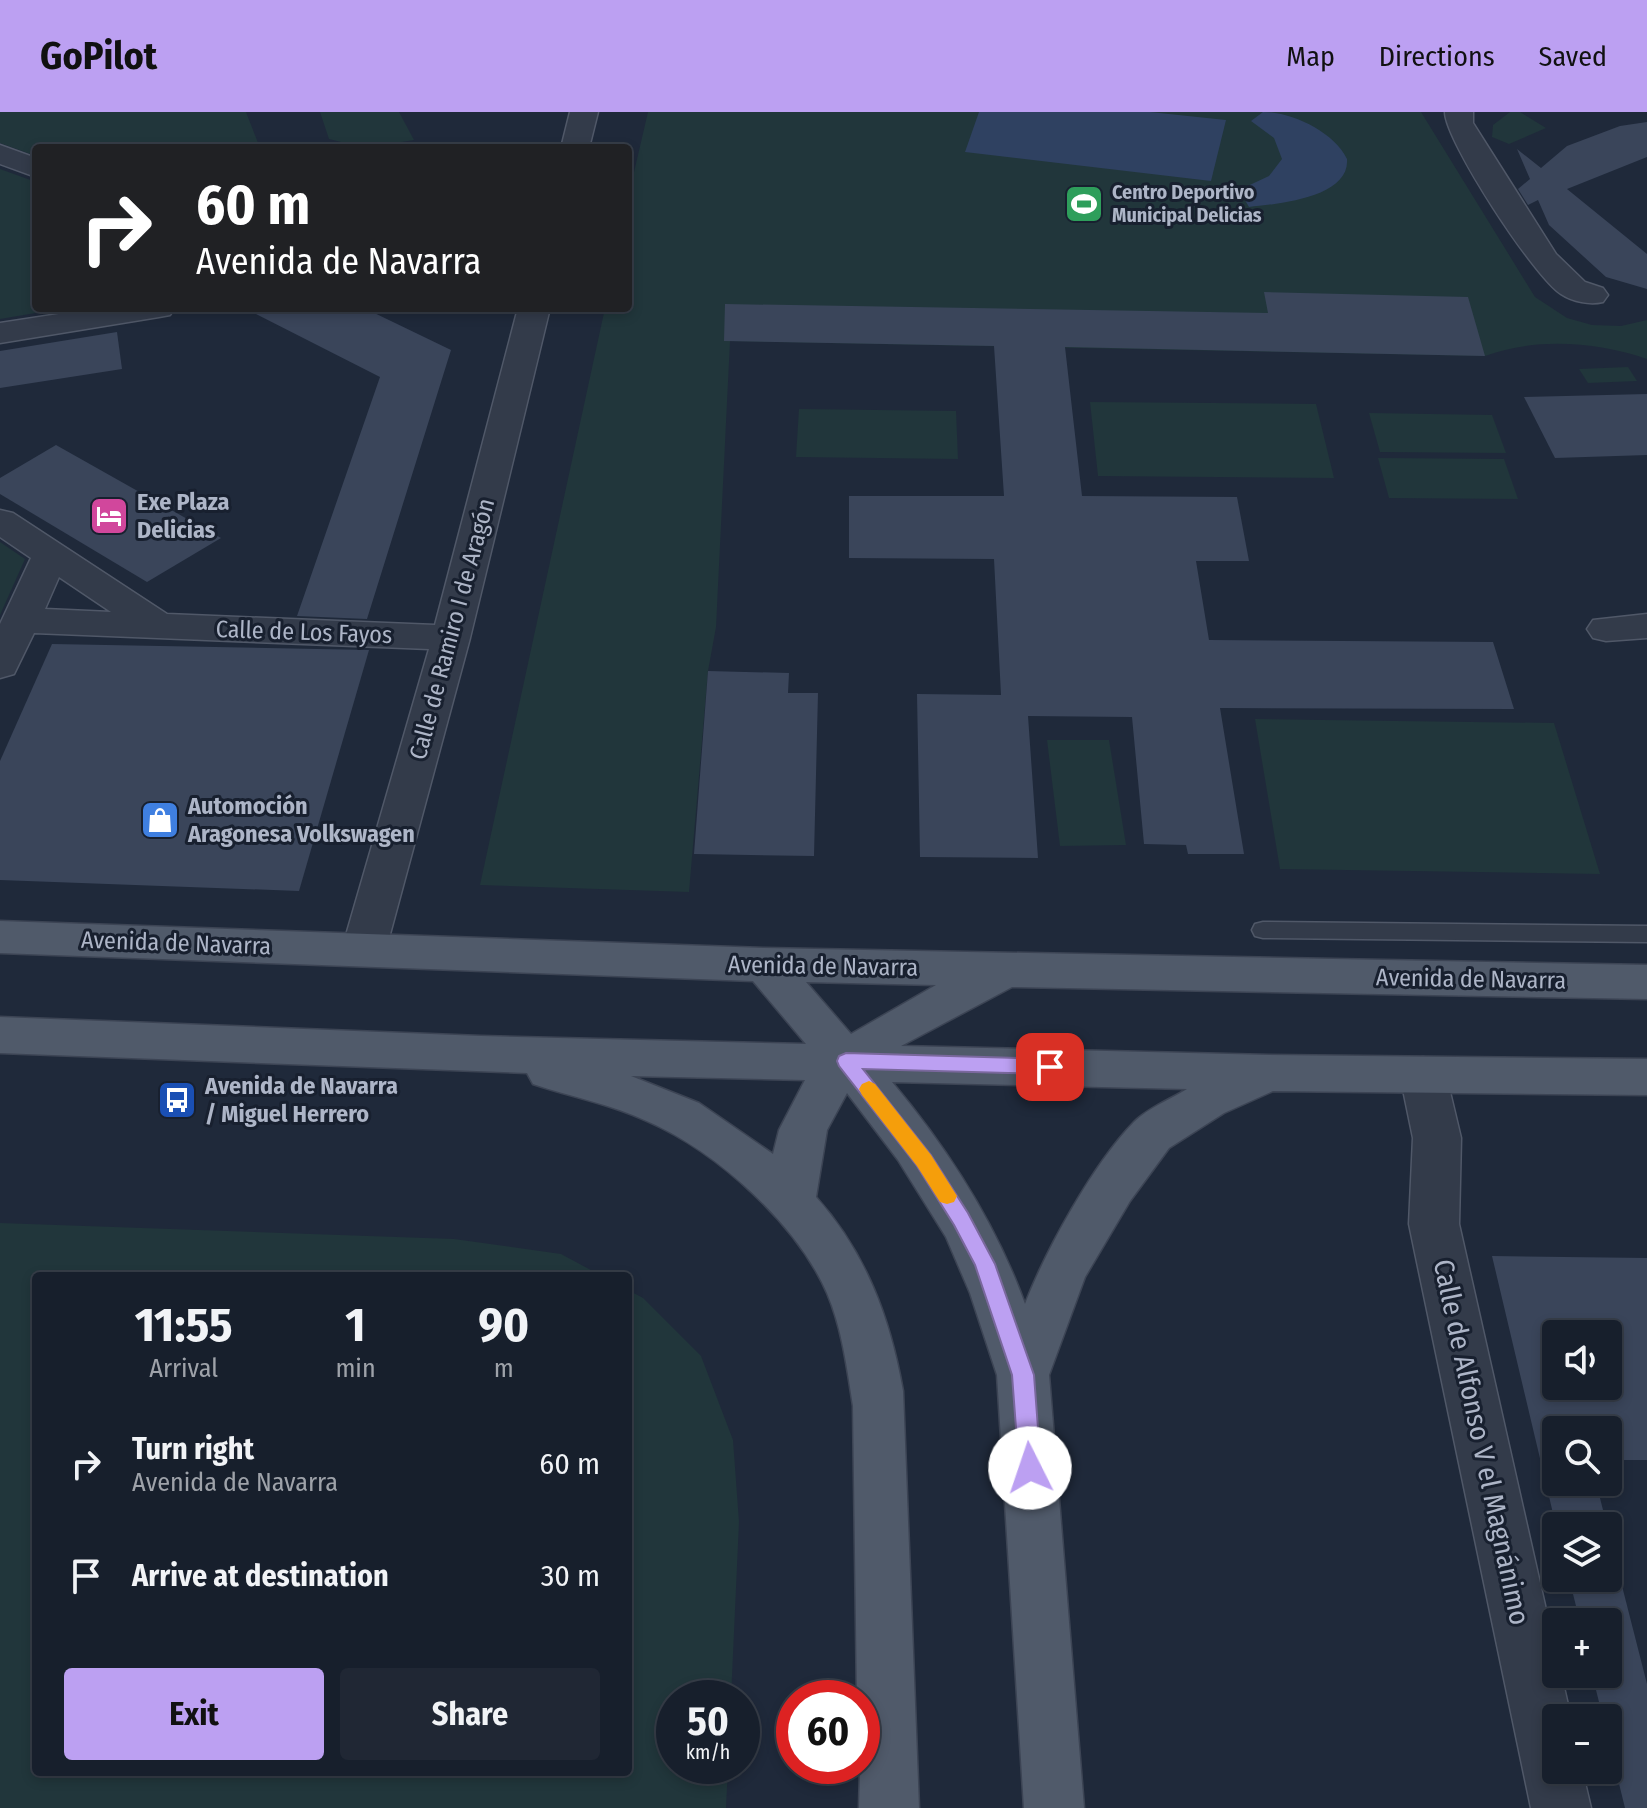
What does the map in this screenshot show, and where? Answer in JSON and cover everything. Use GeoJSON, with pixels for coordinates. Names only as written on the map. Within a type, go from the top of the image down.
{"type":"FeatureCollection","features":[{"type":"Feature","properties":{"kind":"main road","name":"Avenida de Navarra"},"geometry":{"type":"LineString","coordinates":[[0,937],[765,965],[1647,982]]}},
{"type":"Feature","properties":{"kind":"main road"},"geometry":{"type":"LineString","coordinates":[[765,965],[846,1061],[924,1161],[985,1264],[1023,1375],[1054,1808]]}},
{"type":"Feature","properties":{"kind":"main road"},"geometry":{"type":"LineString","coordinates":[[791,1203],[803,1129],[817,1097],[846,1061],[914,1018],[1005,970]]}},
{"type":"Feature","properties":{"kind":"main road"},"geometry":{"type":"LineString","coordinates":[[0,1035],[481,1054],[1270,1073],[1647,1077]]}},
{"type":"Feature","properties":{"kind":"main road"},"geometry":{"type":"LineString","coordinates":[[481,1054],[620,1091],[683,1117],[747,1161],[791,1203],[828,1247],[850,1288],[870,1349],[879,1406],[889,1808]]}},
{"type":"Feature","properties":{"kind":"main road"},"geometry":{"type":"LineString","coordinates":[[1023,1375],[1063,1270],[1113,1187],[1152,1134],[1208,1100],[1270,1073]]}},
{"type":"Feature","properties":{"kind":"street"},"geometry":{"type":"LineString","coordinates":[[576,144],[584,112]]}},
{"type":"Feature","properties":{"kind":"street"},"geometry":{"type":"LineString","coordinates":[[1459,112],[1459,123],[1503,197],[1548,261],[1573,288],[1592,295]]}},
{"type":"Feature","properties":{"kind":"street"},"geometry":{"type":"LineString","coordinates":[[0,154],[32,166]]}},
{"type":"Feature","properties":{"kind":"street"},"geometry":{"type":"LineString","coordinates":[[0,333],[134,312]]}},
{"type":"Feature","properties":{"kind":"street","name":"Calle de Ramiro I de Aragón"},"geometry":{"type":"LineString","coordinates":[[364,949],[451,638],[533,312]]}},
{"type":"Feature","properties":{"kind":"street"},"geometry":{"type":"LineString","coordinates":[[0,521],[158,626]]}},
{"type":"Feature","properties":{"kind":"street"},"geometry":{"type":"LineString","coordinates":[[0,665],[51,555]]}},
{"type":"Feature","properties":{"kind":"street","name":"Calle de Los Fayos"},"geometry":{"type":"LineString","coordinates":[[22,620],[451,638]]}},
{"type":"Feature","properties":{"kind":"street"},"geometry":{"type":"LineString","coordinates":[[1606,629],[1647,626]]}},
{"type":"Feature","properties":{"kind":"street","name":"Calle de Alfonso V el Magnánimo"},"geometry":{"type":"LineString","coordinates":[[1423,1075],[1437,1138],[1434,1224],[1561,1808]]}},
{"type":"Feature","properties":{"kind":"lane"},"geometry":{"type":"LineString","coordinates":[[1263,930],[1647,934]]}},
{"type":"Feature","properties":{"kind":"green space"},"geometry":{"type":"Polygon","coordinates":[[[0,112],[246,112],[258,144],[32,144],[32,155],[0,143],[0,112]]]}},
{"type":"Feature","properties":{"kind":"green space"},"geometry":{"type":"Polygon","coordinates":[[[320,112],[399,112],[414,140],[390,144],[349,144],[329,139],[320,112]]]}},
{"type":"Feature","properties":{"kind":"green space","name":"Centro Deportivo Municipal Delicias"},"geometry":{"type":"Polygon","coordinates":[[[648,112],[1421,112],[1535,297],[1567,318],[1592,325],[1621,326],[1647,320],[1647,359],[1608,349],[1566,344],[1525,346],[1485,356],[730,341],[716,627],[708,671],[689,892],[480,885],[604,312],[632,312],[632,181],[648,112]]]}},
{"type":"Feature","properties":{"kind":"green space"},"geometry":{"type":"Polygon","coordinates":[[[1510,112],[1520,112],[1546,128],[1509,144],[1492,137],[1493,125],[1510,112]]]}},
{"type":"Feature","properties":{"kind":"green space"},"geometry":{"type":"Polygon","coordinates":[[[0,169],[32,181],[32,312],[41,312],[0,319],[0,169]]]}},
{"type":"Feature","properties":{"kind":"green space"},"geometry":{"type":"Polygon","coordinates":[[[1628,367],[1637,381],[1588,383],[1579,369],[1628,367]]]}},
{"type":"Feature","properties":{"kind":"green space"},"geometry":{"type":"Polygon","coordinates":[[[1090,402],[1316,404],[1334,478],[1098,476],[1090,402]]]}},
{"type":"Feature","properties":{"kind":"green space"},"geometry":{"type":"Polygon","coordinates":[[[799,409],[956,411],[958,459],[796,457],[799,409]]]}},
{"type":"Feature","properties":{"kind":"green space"},"geometry":{"type":"Polygon","coordinates":[[[1369,413],[1492,415],[1506,453],[1380,452],[1369,413]]]}},
{"type":"Feature","properties":{"kind":"green space"},"geometry":{"type":"Polygon","coordinates":[[[1378,458],[1504,459],[1518,499],[1389,498],[1378,458]]]}},
{"type":"Feature","properties":{"kind":"green space"},"geometry":{"type":"Polygon","coordinates":[[[0,542],[25,559],[0,615],[0,542]]]}},
{"type":"Feature","properties":{"kind":"green space"},"geometry":{"type":"Polygon","coordinates":[[[1255,719],[1554,723],[1600,874],[1280,869],[1255,719]]]}},
{"type":"Feature","properties":{"kind":"green space"},"geometry":{"type":"Polygon","coordinates":[[[1047,740],[1109,740],[1126,845],[1060,846],[1047,740]]]}},
{"type":"Feature","properties":{"kind":"green space"},"geometry":{"type":"Polygon","coordinates":[[[0,1223],[454,1239],[561,1254],[595,1272],[32,1272],[32,1776],[632,1776],[632,1292],[643,1298],[701,1356],[733,1440],[739,1522],[732,1680],[656,1680],[656,1784],[727,1784],[726,1808],[0,1808],[0,1223]]]}},
{"type":"Feature","properties":{"kind":"water"},"geometry":{"type":"Polygon","coordinates":[[[979,112],[1150,112],[1226,120],[1211,181],[965,152],[979,112]]]}},
{"type":"Feature","properties":{"kind":"water"},"geometry":{"type":"Polygon","coordinates":[[[1263,112],[1299,120],[1332,140],[1347,159],[1345,172],[1337,183],[1325,191],[1293,201],[1249,207],[1239,190],[1269,176],[1282,159],[1274,138],[1251,121],[1263,112]]]}},
{"type":"Feature","properties":{"kind":"building"},"geometry":{"type":"Polygon","coordinates":[[[1647,122],[1647,157],[1567,189],[1647,254],[1647,289],[1606,277],[1549,225],[1538,200],[1528,205],[1518,189],[1530,179],[1517,149],[1541,168],[1567,146],[1620,126],[1647,122]]]}},
{"type":"Feature","properties":{"kind":"building"},"geometry":{"type":"Polygon","coordinates":[[[1264,292],[1468,297],[1485,356],[1065,347],[1082,496],[1237,497],[1249,561],[1196,561],[1209,640],[1493,642],[1514,709],[1220,708],[1244,854],[1188,854],[1186,845],[1144,844],[1132,717],[1028,716],[1038,858],[920,857],[917,694],[1001,695],[994,559],[849,558],[849,496],[1004,496],[994,346],[724,341],[725,304],[1268,313],[1264,292]]]}},
{"type":"Feature","properties":{"kind":"building"},"geometry":{"type":"Polygon","coordinates":[[[252,312],[372,312],[451,350],[367,619],[297,616],[380,377],[252,312]]]}},
{"type":"Feature","properties":{"kind":"building"},"geometry":{"type":"Polygon","coordinates":[[[117,332],[122,369],[0,388],[0,351],[117,332]]]}},
{"type":"Feature","properties":{"kind":"building"},"geometry":{"type":"Polygon","coordinates":[[[1647,394],[1647,455],[1555,458],[1524,397],[1647,394]]]}},
{"type":"Feature","properties":{"kind":"building","name":"Exe Plaza Delicias"},"geometry":{"type":"Polygon","coordinates":[[[56,445],[221,538],[147,582],[0,494],[0,478],[56,445]]]}},
{"type":"Feature","properties":{"kind":"building","name":"Automoción Aragonesa Volkswagen"},"geometry":{"type":"Polygon","coordinates":[[[52,644],[369,650],[299,891],[0,880],[0,761],[52,644]]]}},
{"type":"Feature","properties":{"kind":"building"},"geometry":{"type":"Polygon","coordinates":[[[708,671],[789,673],[788,693],[818,693],[814,856],[694,854],[708,671]]]}},
{"type":"Feature","properties":{"kind":"building"},"geometry":{"type":"Polygon","coordinates":[[[1492,1256],[1647,1258],[1647,1460],[1622,1460],[1622,1416],[1542,1416],[1542,1467],[1492,1256]]]}},
{"type":"Feature","properties":{"kind":"building"},"geometry":{"type":"Polygon","coordinates":[[[1549,1496],[1600,1496],[1604,1512],[1553,1512],[1549,1496]]]}},
{"type":"Feature","properties":{"kind":"building"},"geometry":{"type":"Polygon","coordinates":[[[1622,1586],[1647,1684],[1647,1808],[1625,1808],[1619,1784],[1622,1784],[1622,1704],[1600,1704],[1596,1688],[1622,1688],[1622,1608],[1576,1608],[1572,1592],[1622,1592],[1622,1586]]]}},
{"type":"Feature","properties":{"kind":"slow traffic"},"geometry":{"type":"LineString","coordinates":[[869,1089],[947,1196]]}},
{"type":"Feature","properties":{"kind":"place","name":"Centro Deportivo Municipal Delicias"},"geometry":{"type":"Point","coordinates":[1084,204]}},
{"type":"Feature","properties":{"kind":"place","name":"Exe Plaza Delicias"},"geometry":{"type":"Point","coordinates":[109,516]}},
{"type":"Feature","properties":{"kind":"place","name":"Automoción Aragonesa Volkswagen"},"geometry":{"type":"Point","coordinates":[160,820]}},
{"type":"Feature","properties":{"kind":"place","name":"Avenida de Navarra / Miguel Herrero"},"geometry":{"type":"Point","coordinates":[177,1100]}},
{"type":"Feature","properties":{"kind":"route"},"geometry":{"type":"LineString","coordinates":[[1030,1468],[1023,1375],[985,1264],[924,1161],[846,1061],[1050,1067]]}}]}
